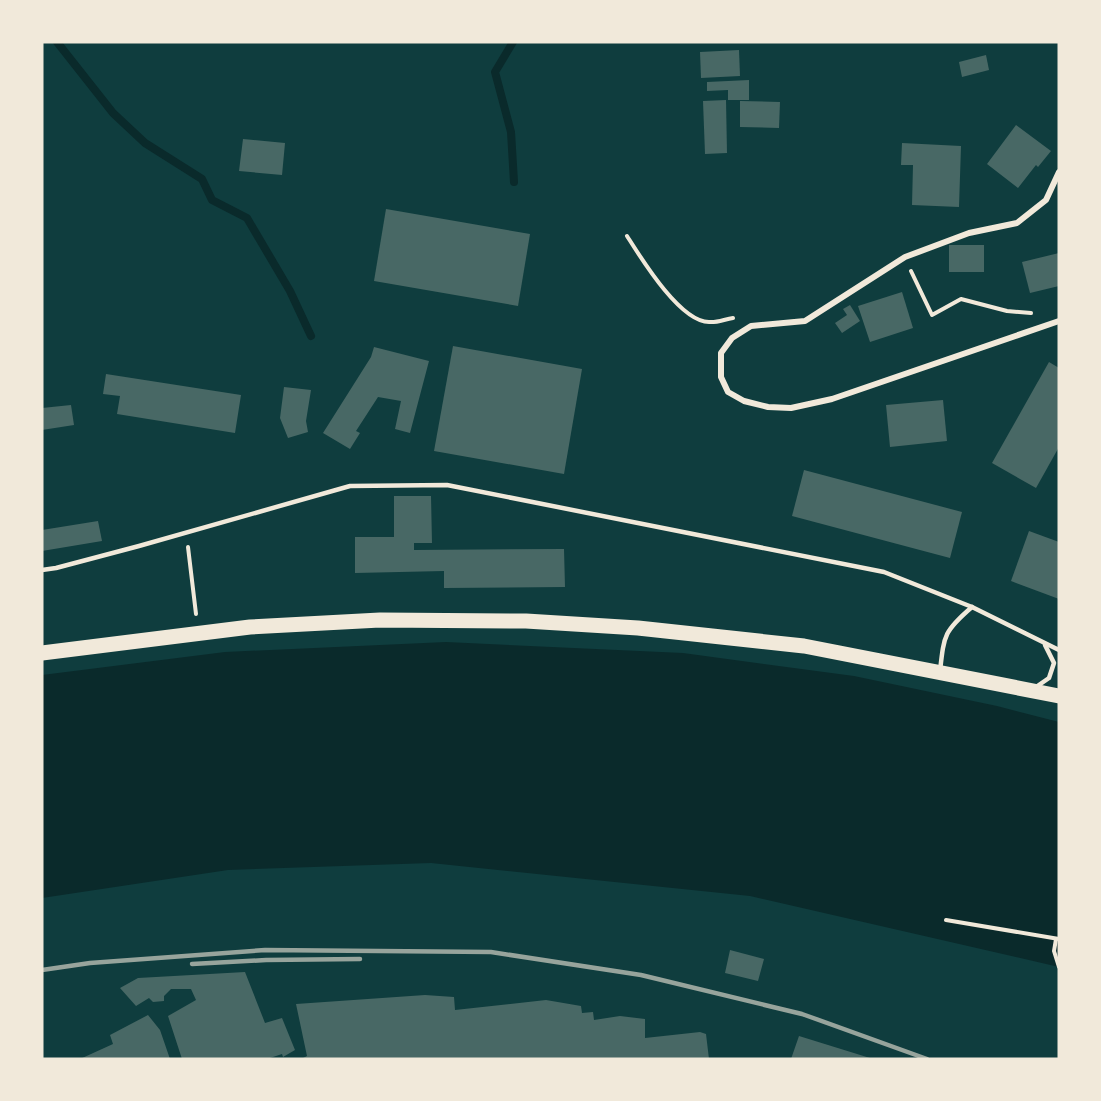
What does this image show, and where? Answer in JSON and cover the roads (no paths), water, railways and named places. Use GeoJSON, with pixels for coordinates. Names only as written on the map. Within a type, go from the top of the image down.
{"type":"FeatureCollection","features":[{"type":"Feature","properties":{"kind":"main road"},"geometry":{"type":"LineString","coordinates":[[42,653],[250,627],[380,620],[526,621],[638,628],[804,646],[1059,696]]}},
{"type":"Feature","properties":{"kind":"street"},"geometry":{"type":"LineString","coordinates":[[1059,172],[1046,200],[1017,223],[969,232],[905,257],[805,321],[751,326],[732,338],[722,353],[721,377],[728,392],[744,401],[768,407],[791,408],[832,399],[1059,321]]}},
{"type":"Feature","properties":{"kind":"lane"},"geometry":{"type":"LineString","coordinates":[[42,570],[149,544],[350,486],[447,484],[884,572],[972,608],[1059,650]]}},
{"type":"Feature","properties":{"kind":"lane"},"geometry":{"type":"LineString","coordinates":[[939,673],[945,634],[952,624],[972,608]]}},
{"type":"Feature","properties":{"kind":"lane"},"geometry":{"type":"LineString","coordinates":[[1032,690],[1049,678],[1054,663],[1045,643]]}},
{"type":"Feature","properties":{"kind":"water"},"geometry":{"type":"Polygon","coordinates":[[[446,642],[683,653],[854,676],[997,706],[1059,722],[1059,967],[750,896],[431,863],[228,870],[42,898],[42,675],[225,652],[446,642]]]}},
{"type":"Feature","properties":{"kind":"waterway"},"geometry":{"type":"LineString","coordinates":[[57,42],[113,113],[145,143],[202,179],[212,200],[247,218],[290,291],[311,336]]}},
{"type":"Feature","properties":{"kind":"waterway"},"geometry":{"type":"LineString","coordinates":[[513,42],[495,72],[511,132],[514,182]]}},
{"type":"Feature","properties":{"kind":"railway"},"geometry":{"type":"LineString","coordinates":[[42,970],[90,963],[265,950],[491,952],[641,975],[802,1014],[927,1059]]}},
{"type":"Feature","properties":{"kind":"railway"},"geometry":{"type":"LineString","coordinates":[[192,964],[360,959]]}}]}
